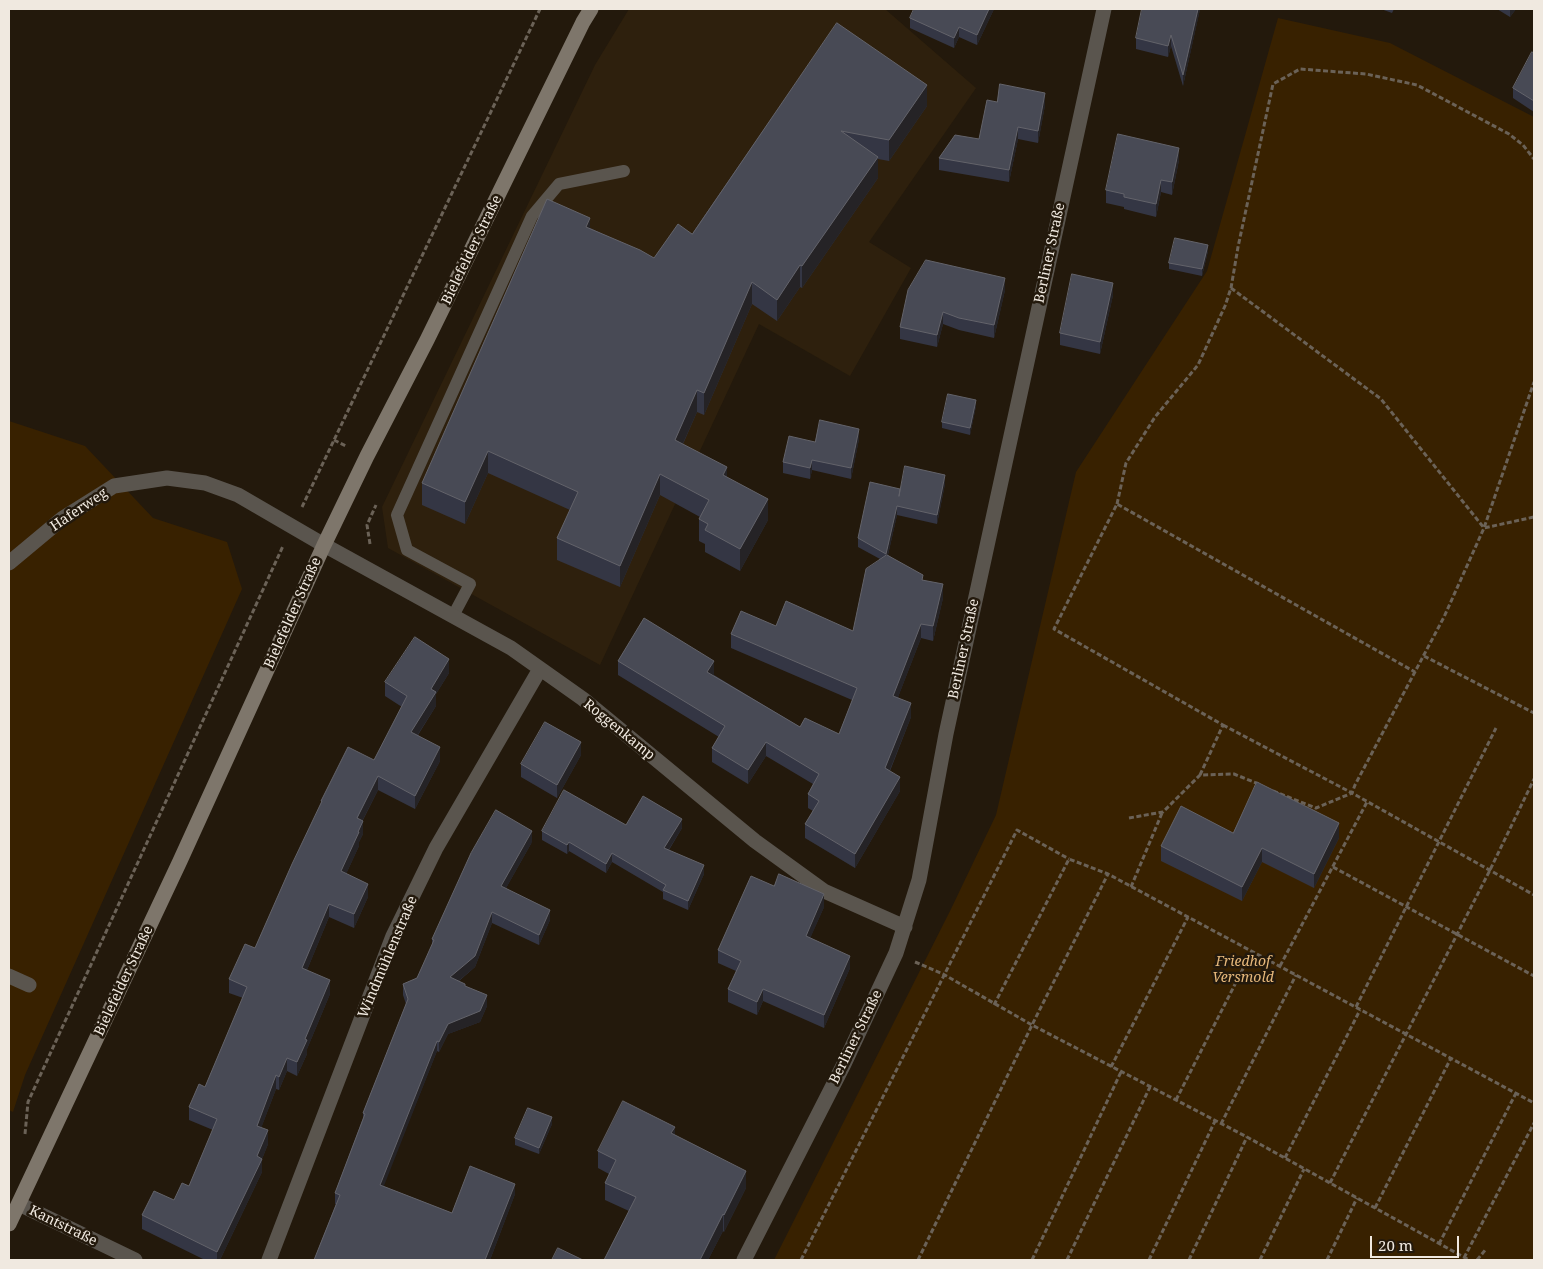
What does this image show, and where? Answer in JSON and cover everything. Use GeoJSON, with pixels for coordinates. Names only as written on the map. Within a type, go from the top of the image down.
{"type":"FeatureCollection","features":[{"type":"Feature","properties":{"kind":"main road","name":"Bielefelder Straße"},"geometry":{"type":"LineString","coordinates":[[9,1224],[180,862],[324,545],[591,9]]}},
{"type":"Feature","properties":{"kind":"street","name":"Berliner Straße"},"geometry":{"type":"LineString","coordinates":[[744,1260],[844,1064],[896,953],[919,880],[946,734],[1104,9]]}},
{"type":"Feature","properties":{"kind":"street","name":"Haferweg"},"geometry":{"type":"LineString","coordinates":[[9,563],[63,518],[114,486],[168,478],[205,483],[238,495],[324,545]]}},
{"type":"Feature","properties":{"kind":"street","name":"Roggenkamp"},"geometry":{"type":"LineString","coordinates":[[324,545],[510,648],[583,699],[754,841],[824,891],[905,927]]}},
{"type":"Feature","properties":{"kind":"street","name":"Windmühlenstraße"},"geometry":{"type":"LineString","coordinates":[[269,1260],[393,936],[436,848],[540,669]]}},
{"type":"Feature","properties":{"kind":"street"},"geometry":{"type":"LineString","coordinates":[[9,976],[29,985]]}},
{"type":"Feature","properties":{"kind":"street","name":"Kantstraße"},"geometry":{"type":"LineString","coordinates":[[18,1204],[135,1260]]}},
{"type":"Feature","properties":{"kind":"lane"},"geometry":{"type":"LineString","coordinates":[[453,616],[470,584],[407,550],[396,515],[532,216],[559,184],[624,171]]}},
{"type":"Feature","properties":{"kind":"path"},"geometry":{"type":"LineString","coordinates":[[24,1139],[28,1102],[292,527],[540,9]]}},
{"type":"Feature","properties":{"kind":"path"},"geometry":{"type":"LineString","coordinates":[[1534,159],[1523,145],[1509,134],[1417,85],[1366,74],[1300,69],[1273,84],[1238,247],[1232,288],[1225,306],[1198,365],[1156,418],[1126,463],[1117,504],[1054,630],[1534,895]]}},
{"type":"Feature","properties":{"kind":"path"},"geometry":{"type":"LineString","coordinates":[[1232,288],[1381,399],[1484,528]]}},
{"type":"Feature","properties":{"kind":"path"},"geometry":{"type":"LineString","coordinates":[[1352,793],[1354,784],[1444,618],[1484,528],[1534,382]]}},
{"type":"Feature","properties":{"kind":"path"},"geometry":{"type":"LineString","coordinates":[[1117,504],[1416,672]]}},
{"type":"Feature","properties":{"kind":"path"},"geometry":{"type":"LineString","coordinates":[[1484,528],[1534,517]]}},
{"type":"Feature","properties":{"kind":"path"},"geometry":{"type":"LineString","coordinates":[[1424,656],[1534,713]]}},
{"type":"Feature","properties":{"kind":"path"},"geometry":{"type":"LineString","coordinates":[[1131,887],[1163,812],[1200,775],[1223,725]]}},
{"type":"Feature","properties":{"kind":"path"},"geometry":{"type":"LineString","coordinates":[[1356,1007],[1496,728]]}},
{"type":"Feature","properties":{"kind":"path"},"geometry":{"type":"LineString","coordinates":[[1200,775],[1234,774],[1261,786]]}},
{"type":"Feature","properties":{"kind":"path"},"geometry":{"type":"LineString","coordinates":[[1330,1183],[1407,1035],[1534,779]]}},
{"type":"Feature","properties":{"kind":"path"},"geometry":{"type":"LineString","coordinates":[[1270,789],[1316,808],[1352,793]]}},
{"type":"Feature","properties":{"kind":"path"},"geometry":{"type":"LineString","coordinates":[[1280,966],[1367,802]]}},
{"type":"Feature","properties":{"kind":"path"},"geometry":{"type":"LineString","coordinates":[[1129,818],[1163,812]]}},
{"type":"Feature","properties":{"kind":"path"},"geometry":{"type":"LineString","coordinates":[[801,1260],[1017,830],[1069,859],[1108,874],[1534,1103]]}},
{"type":"Feature","properties":{"kind":"path"},"geometry":{"type":"LineString","coordinates":[[994,1005],[1069,859]]}},
{"type":"Feature","properties":{"kind":"path"},"geometry":{"type":"LineString","coordinates":[[1333,867],[1534,976]]}},
{"type":"Feature","properties":{"kind":"path"},"geometry":{"type":"LineString","coordinates":[[918,1260],[1108,874]]}},
{"type":"Feature","properties":{"kind":"path"},"geometry":{"type":"LineString","coordinates":[[1111,1067],[1188,917]]}},
{"type":"Feature","properties":{"kind":"path"},"geometry":{"type":"LineString","coordinates":[[1176,1100],[1252,951]]}},
{"type":"Feature","properties":{"kind":"path"},"geometry":{"type":"LineString","coordinates":[[896,953],[943,974],[1032,1026],[1247,1137],[1469,1260]]}},
{"type":"Feature","properties":{"kind":"path"},"geometry":{"type":"LineString","coordinates":[[1221,1124],[1296,975]]}},
{"type":"Feature","properties":{"kind":"path"},"geometry":{"type":"LineString","coordinates":[[1285,1158],[1360,1010]]}},
{"type":"Feature","properties":{"kind":"path"},"geometry":{"type":"LineString","coordinates":[[1375,1208],[1451,1058]]}},
{"type":"Feature","properties":{"kind":"path"},"geometry":{"type":"LineString","coordinates":[[1032,1260],[1121,1072]]}},
{"type":"Feature","properties":{"kind":"path"},"geometry":{"type":"LineString","coordinates":[[1067,1260],[1150,1087]]}},
{"type":"Feature","properties":{"kind":"path"},"geometry":{"type":"LineString","coordinates":[[1439,1244],[1516,1093]]}},
{"type":"Feature","properties":{"kind":"path"},"geometry":{"type":"LineString","coordinates":[[1149,1260],[1215,1121]]}},
{"type":"Feature","properties":{"kind":"path"},"geometry":{"type":"LineString","coordinates":[[1464,1258],[1534,1123]]}},
{"type":"Feature","properties":{"kind":"path"},"geometry":{"type":"LineString","coordinates":[[1189,1260],[1247,1137]]}},
{"type":"Feature","properties":{"kind":"path"},"geometry":{"type":"LineString","coordinates":[[1260,1260],[1304,1169]]}},
{"type":"Feature","properties":{"kind":"path"},"geometry":{"type":"LineString","coordinates":[[1327,1260],[1357,1198]]}},
{"type":"Feature","properties":{"kind":"path"},"geometry":{"type":"LineString","coordinates":[[1477,1260],[1486,1249]]}},
{"type":"Feature","properties":{"kind":"shaded area"},"geometry":{"type":"Polygon","coordinates":[[[629,9],[885,9],[976,88],[869,242],[911,268],[850,376],[759,324],[600,665],[388,548],[382,507],[595,65],[629,9]]]}},
{"type":"Feature","properties":{"kind":"green space","name":"Friedhof Versmold"},"geometry":{"type":"Polygon","coordinates":[[[1278,18],[1390,43],[1534,117],[1534,1260],[774,1260],[951,909],[996,815],[1076,472],[1207,271],[1278,18]]]}},
{"type":"Feature","properties":{"kind":"green space"},"geometry":{"type":"Polygon","coordinates":[[[9,421],[85,446],[153,518],[227,542],[242,589],[25,1075],[13,1112],[9,1110],[9,421]]]}},
{"type":"Feature","properties":{"kind":"building"},"geometry":{"type":"Polygon","coordinates":[[[914,9],[989,9],[977,35],[959,27],[954,38],[910,18],[914,9]]]}},
{"type":"Feature","properties":{"kind":"building"},"geometry":{"type":"Polygon","coordinates":[[[1142,9],[1198,9],[1183,75],[1171,35],[1168,46],[1136,38],[1142,9]]]}},
{"type":"Feature","properties":{"kind":"building"},"geometry":{"type":"Polygon","coordinates":[[[837,23],[927,85],[889,140],[841,131],[878,157],[777,300],[752,282],[704,393],[697,390],[675,440],[727,467],[723,475],[768,499],[740,549],[705,530],[708,524],[699,519],[709,500],[660,474],[620,566],[557,538],[578,492],[488,451],[465,502],[422,483],[547,199],[590,218],[586,227],[654,258],[678,224],[692,234],[837,23]]]}},
{"type":"Feature","properties":{"kind":"building"},"geometry":{"type":"Polygon","coordinates":[[[1532,52],[1534,53],[1534,101],[1513,88],[1532,52]]]}},
{"type":"Feature","properties":{"kind":"building"},"geometry":{"type":"Polygon","coordinates":[[[1000,84],[1045,93],[1038,131],[1018,127],[1009,170],[939,158],[955,135],[979,139],[987,100],[997,102],[1000,84]]]}},
{"type":"Feature","properties":{"kind":"building"},"geometry":{"type":"Polygon","coordinates":[[[1118,134],[1179,148],[1172,182],[1161,180],[1156,204],[1124,197],[1124,194],[1106,190],[1118,134]]]}},
{"type":"Feature","properties":{"kind":"building"},"geometry":{"type":"Polygon","coordinates":[[[1175,238],[1208,245],[1202,269],[1169,263],[1175,238]]]}},
{"type":"Feature","properties":{"kind":"building"},"geometry":{"type":"Polygon","coordinates":[[[926,260],[1005,278],[994,325],[959,318],[943,312],[937,335],[900,327],[908,290],[926,260]]]}},
{"type":"Feature","properties":{"kind":"building"},"geometry":{"type":"Polygon","coordinates":[[[1072,274],[1113,283],[1100,342],[1060,333],[1072,274]]]}},
{"type":"Feature","properties":{"kind":"building"},"geometry":{"type":"Polygon","coordinates":[[[948,394],[976,400],[970,428],[942,422],[948,394]]]}},
{"type":"Feature","properties":{"kind":"building"},"geometry":{"type":"Polygon","coordinates":[[[820,420],[859,429],[851,468],[812,460],[810,468],[783,462],[789,436],[815,442],[820,420]]]}},
{"type":"Feature","properties":{"kind":"building"},"geometry":{"type":"Polygon","coordinates":[[[905,466],[945,475],[937,515],[897,506],[886,554],[858,538],[870,482],[900,489],[899,496],[905,466]]]}},
{"type":"Feature","properties":{"kind":"building"},"geometry":{"type":"Polygon","coordinates":[[[887,555],[923,575],[922,580],[943,584],[933,626],[921,624],[893,696],[911,703],[885,768],[900,777],[855,854],[805,824],[819,801],[808,794],[819,774],[766,742],[748,770],[712,748],[725,726],[618,661],[644,618],[714,661],[707,672],[800,727],[805,718],[839,734],[857,688],[731,634],[741,611],[776,626],[786,601],[853,631],[866,569],[887,555]]]}},
{"type":"Feature","properties":{"kind":"building"},"geometry":{"type":"Polygon","coordinates":[[[415,637],[449,659],[431,689],[436,692],[411,732],[440,747],[415,796],[378,776],[357,818],[363,821],[341,871],[368,884],[354,914],[329,904],[302,968],[330,980],[297,1062],[287,1058],[279,1077],[276,1075],[257,1126],[268,1130],[257,1156],[262,1159],[217,1252],[142,1215],[154,1191],[174,1200],[182,1183],[189,1186],[217,1119],[189,1107],[199,1084],[205,1087],[247,987],[229,979],[245,944],[255,948],[321,801],[348,747],[374,760],[407,696],[385,682],[415,637]]]}},
{"type":"Feature","properties":{"kind":"building"},"geometry":{"type":"Polygon","coordinates":[[[545,722],[581,742],[557,785],[521,764],[545,722]]]}},
{"type":"Feature","properties":{"kind":"building"},"geometry":{"type":"Polygon","coordinates":[[[1257,782],[1339,823],[1314,874],[1262,848],[1242,887],[1161,846],[1181,806],[1233,833],[1257,782]]]}},
{"type":"Feature","properties":{"kind":"building"},"geometry":{"type":"Polygon","coordinates":[[[564,790],[626,825],[643,796],[682,819],[664,848],[704,865],[688,901],[663,890],[666,885],[612,853],[606,864],[569,842],[567,845],[542,831],[564,790]]]}},
{"type":"Feature","properties":{"kind":"building"},"geometry":{"type":"Polygon","coordinates":[[[496,810],[532,831],[501,886],[550,910],[539,935],[492,912],[475,956],[450,977],[465,984],[465,986],[487,995],[480,1011],[448,1024],[439,1042],[437,1041],[380,1185],[452,1213],[470,1166],[515,1184],[485,1260],[314,1260],[340,1195],[335,1193],[365,1114],[363,1113],[408,999],[403,984],[417,978],[434,940],[432,939],[471,853],[496,810]]]}},
{"type":"Feature","properties":{"kind":"building"},"geometry":{"type":"Polygon","coordinates":[[[779,874],[824,894],[806,936],[850,956],[824,1015],[763,989],[757,1002],[728,989],[741,961],[718,950],[751,876],[774,886],[779,874]]]}},
{"type":"Feature","properties":{"kind":"building"},"geometry":{"type":"Polygon","coordinates":[[[623,1101],[675,1127],[671,1133],[746,1171],[700,1260],[604,1260],[636,1197],[605,1183],[616,1160],[598,1151],[623,1101]]]}},
{"type":"Feature","properties":{"kind":"building"},"geometry":{"type":"Polygon","coordinates":[[[528,1108],[552,1117],[539,1148],[515,1138],[528,1108]]]}},
{"type":"Feature","properties":{"kind":"building"},"geometry":{"type":"Polygon","coordinates":[[[558,1248],[583,1260],[552,1260],[558,1248]]]}}]}
